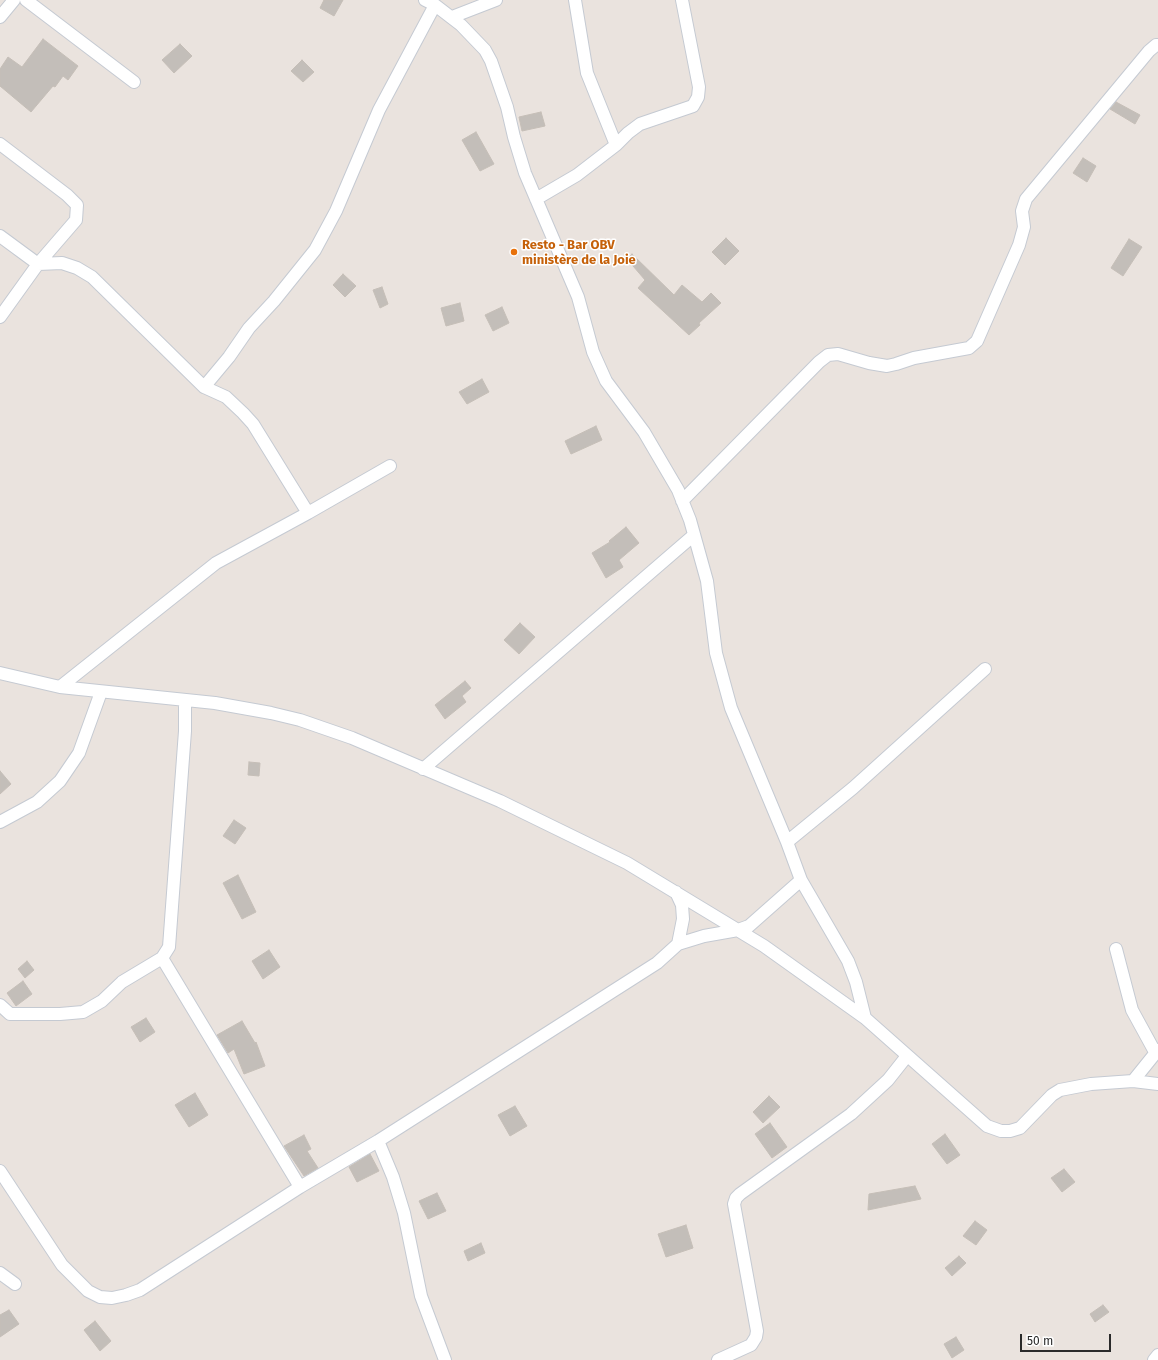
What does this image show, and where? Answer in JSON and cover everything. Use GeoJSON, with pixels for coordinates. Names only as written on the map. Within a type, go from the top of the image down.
{"type":"FeatureCollection","features":[{"type":"Feature","properties":{"kind":"street"},"geometry":{"type":"LineString","coordinates":[[0,17],[14,0]]}},
{"type":"Feature","properties":{"kind":"street"},"geometry":{"type":"LineString","coordinates":[[26,0],[134,82]]}},
{"type":"Feature","properties":{"kind":"street"},"geometry":{"type":"LineString","coordinates":[[452,17],[496,0]]}},
{"type":"Feature","properties":{"kind":"street"},"geometry":{"type":"LineString","coordinates":[[575,0],[587,73],[616,146]]}},
{"type":"Feature","properties":{"kind":"street"},"geometry":{"type":"LineString","coordinates":[[536,199],[577,176],[616,146],[628,133],[640,124],[693,106],[698,97],[699,87],[682,0]]}},
{"type":"Feature","properties":{"kind":"street"},"geometry":{"type":"LineString","coordinates":[[204,387],[229,357],[249,328],[274,301],[315,250],[336,211],[379,110],[430,2],[452,17],[485,50],[491,61],[507,107],[525,173],[578,297],[593,352],[606,381],[644,432],[678,490],[690,520],[707,581],[716,653],[731,708],[787,842],[801,880],[848,961],[856,982],[865,1018]]}},
{"type":"Feature","properties":{"kind":"street"},"geometry":{"type":"LineString","coordinates":[[682,501],[819,362],[828,355],[838,354],[869,363],[886,366],[914,358],[969,348],[977,341],[1019,245],[1024,227],[1022,211],[1026,199],[1149,51],[1158,45]]}},
{"type":"Feature","properties":{"kind":"street"},"geometry":{"type":"LineString","coordinates":[[0,144],[68,195],[77,205],[76,220],[38,264],[0,317]]}},
{"type":"Feature","properties":{"kind":"street"},"geometry":{"type":"LineString","coordinates":[[0,236],[38,264],[62,263],[77,268],[92,277],[204,387],[226,397],[253,424],[308,513]]}},
{"type":"Feature","properties":{"kind":"street"},"geometry":{"type":"LineString","coordinates":[[60,687],[216,563],[390,466]]}},
{"type":"Feature","properties":{"kind":"street"},"geometry":{"type":"LineString","coordinates":[[423,769],[694,535]]}},
{"type":"Feature","properties":{"kind":"street"},"geometry":{"type":"LineString","coordinates":[[787,842],[853,788],[985,669]]}},
{"type":"Feature","properties":{"kind":"street"},"geometry":{"type":"LineString","coordinates":[[0,673],[60,687],[214,703],[300,720],[352,738],[500,801],[627,863],[764,946],[865,1018],[987,1126],[1001,1131],[1010,1131],[1020,1128],[1052,1095],[1060,1090],[1091,1084],[1133,1081],[1158,1084]]}},
{"type":"Feature","properties":{"kind":"street"},"geometry":{"type":"LineString","coordinates":[[0,822],[37,802],[60,781],[80,753],[101,692]]}},
{"type":"Feature","properties":{"kind":"street"},"geometry":{"type":"LineString","coordinates":[[0,1005],[10,1014],[60,1014],[83,1012],[102,1001],[122,982],[162,958],[168,947],[186,731],[185,700]]}},
{"type":"Feature","properties":{"kind":"street"},"geometry":{"type":"LineString","coordinates":[[0,1171],[62,1264],[88,1291],[100,1297],[112,1298],[140,1290],[300,1187],[378,1140],[657,963],[678,944],[704,936],[738,930],[750,926],[801,880]]}},
{"type":"Feature","properties":{"kind":"street"},"geometry":{"type":"LineString","coordinates":[[675,891],[682,905],[683,919],[678,944]]}},
{"type":"Feature","properties":{"kind":"street"},"geometry":{"type":"LineString","coordinates":[[1116,949],[1132,1010],[1157,1051],[1133,1081]]}},
{"type":"Feature","properties":{"kind":"street"},"geometry":{"type":"LineString","coordinates":[[162,958],[300,1187]]}},
{"type":"Feature","properties":{"kind":"street"},"geometry":{"type":"LineString","coordinates":[[718,1360],[751,1345],[756,1337],[757,1331],[734,1204],[736,1198],[851,1114],[888,1080],[907,1056]]}},
{"type":"Feature","properties":{"kind":"street"},"geometry":{"type":"LineString","coordinates":[[378,1140],[393,1177],[404,1213],[421,1296],[445,1360]]}},
{"type":"Feature","properties":{"kind":"street"},"geometry":{"type":"LineString","coordinates":[[0,1273],[15,1284]]}},
{"type":"Feature","properties":{"kind":"street"},"geometry":{"type":"LineString","coordinates":[[1154,1360],[1158,1355]]}},
{"type":"Feature","properties":{"kind":"building"},"geometry":{"type":"Polygon","coordinates":[[[324,0],[343,0],[334,16],[320,8],[324,0]]]}},
{"type":"Feature","properties":{"kind":"building"},"geometry":{"type":"Polygon","coordinates":[[[43,39],[78,66],[68,80],[63,76],[55,87],[53,86],[31,112],[0,86],[0,69],[8,57],[22,67],[43,39]]]}},
{"type":"Feature","properties":{"kind":"building"},"geometry":{"type":"Polygon","coordinates":[[[180,44],[192,56],[174,73],[162,60],[180,44]]]}},
{"type":"Feature","properties":{"kind":"building"},"geometry":{"type":"Polygon","coordinates":[[[302,60],[314,72],[303,82],[291,71],[302,60]]]}},
{"type":"Feature","properties":{"kind":"building"},"geometry":{"type":"Polygon","coordinates":[[[1116,102],[1140,115],[1135,124],[1110,109],[1116,102]]]}},
{"type":"Feature","properties":{"kind":"building"},"geometry":{"type":"Polygon","coordinates":[[[541,112],[545,126],[522,131],[519,117],[541,112]]]}},
{"type":"Feature","properties":{"kind":"building"},"geometry":{"type":"Polygon","coordinates":[[[476,132],[494,164],[480,171],[462,140],[476,132]]]}},
{"type":"Feature","properties":{"kind":"building"},"geometry":{"type":"Polygon","coordinates":[[[1083,158],[1096,166],[1087,182],[1073,173],[1083,158]]]}},
{"type":"Feature","properties":{"kind":"building"},"geometry":{"type":"Polygon","coordinates":[[[726,238],[739,251],[725,265],[712,252],[726,238]]]}},
{"type":"Feature","properties":{"kind":"building"},"geometry":{"type":"Polygon","coordinates":[[[1129,239],[1142,247],[1123,276],[1111,268],[1129,239]]]}},
{"type":"Feature","properties":{"kind":"building"},"geometry":{"type":"Polygon","coordinates":[[[632,254],[674,295],[682,285],[702,302],[711,293],[721,303],[699,323],[700,325],[689,335],[638,288],[645,280],[627,259],[632,254]]]}},
{"type":"Feature","properties":{"kind":"building"},"geometry":{"type":"Polygon","coordinates":[[[343,274],[356,286],[345,297],[333,285],[343,274]]]}},
{"type":"Feature","properties":{"kind":"building"},"geometry":{"type":"Polygon","coordinates":[[[382,287],[388,304],[380,308],[373,290],[382,287]]]}},
{"type":"Feature","properties":{"kind":"building"},"geometry":{"type":"Polygon","coordinates":[[[460,303],[464,321],[446,326],[441,308],[460,303]]]}},
{"type":"Feature","properties":{"kind":"building"},"geometry":{"type":"Polygon","coordinates":[[[502,307],[509,323],[493,331],[485,315],[502,307]]]}},
{"type":"Feature","properties":{"kind":"building"},"geometry":{"type":"Polygon","coordinates":[[[482,379],[489,392],[467,404],[459,392],[482,379]]]}},
{"type":"Feature","properties":{"kind":"building"},"geometry":{"type":"Polygon","coordinates":[[[596,426],[602,440],[571,454],[565,441],[596,426]]]}},
{"type":"Feature","properties":{"kind":"building"},"geometry":{"type":"Polygon","coordinates":[[[626,527],[639,543],[619,560],[623,567],[606,578],[592,553],[610,542],[609,541],[626,527]]]}},
{"type":"Feature","properties":{"kind":"building"},"geometry":{"type":"Polygon","coordinates":[[[520,623],[535,637],[519,654],[504,640],[520,623]]]}},
{"type":"Feature","properties":{"kind":"building"},"geometry":{"type":"Polygon","coordinates":[[[465,681],[471,688],[462,696],[466,702],[445,719],[435,705],[465,681]]]}},
{"type":"Feature","properties":{"kind":"building"},"geometry":{"type":"Polygon","coordinates":[[[249,762],[260,763],[259,776],[248,775],[249,762]]]}},
{"type":"Feature","properties":{"kind":"building"},"geometry":{"type":"Polygon","coordinates":[[[0,771],[11,784],[0,794],[0,771]]]}},
{"type":"Feature","properties":{"kind":"building"},"geometry":{"type":"Polygon","coordinates":[[[234,820],[246,828],[235,844],[223,836],[234,820]]]}},
{"type":"Feature","properties":{"kind":"building"},"geometry":{"type":"Polygon","coordinates":[[[238,875],[256,912],[242,919],[223,883],[238,875]]]}},
{"type":"Feature","properties":{"kind":"building"},"geometry":{"type":"Polygon","coordinates":[[[269,950],[280,967],[263,979],[252,961],[269,950]]]}},
{"type":"Feature","properties":{"kind":"building"},"geometry":{"type":"Polygon","coordinates":[[[27,961],[34,970],[25,978],[18,969],[27,961]]]}},
{"type":"Feature","properties":{"kind":"building"},"geometry":{"type":"Polygon","coordinates":[[[23,981],[32,994],[16,1006],[7,993],[23,981]]]}},
{"type":"Feature","properties":{"kind":"building"},"geometry":{"type":"Polygon","coordinates":[[[146,1018],[155,1032],[140,1042],[131,1027],[146,1018]]]}},
{"type":"Feature","properties":{"kind":"building"},"geometry":{"type":"Polygon","coordinates":[[[242,1021],[255,1043],[256,1042],[265,1066],[244,1074],[234,1049],[228,1053],[217,1035],[242,1021]]]}},
{"type":"Feature","properties":{"kind":"building"},"geometry":{"type":"Polygon","coordinates":[[[195,1093],[208,1115],[189,1127],[175,1105],[195,1093]]]}},
{"type":"Feature","properties":{"kind":"building"},"geometry":{"type":"Polygon","coordinates":[[[769,1096],[780,1107],[763,1123],[753,1112],[769,1096]]]}},
{"type":"Feature","properties":{"kind":"building"},"geometry":{"type":"Polygon","coordinates":[[[515,1106],[527,1126],[510,1136],[498,1115],[515,1106]]]}},
{"type":"Feature","properties":{"kind":"building"},"geometry":{"type":"Polygon","coordinates":[[[770,1123],[787,1147],[772,1158],[755,1134],[770,1123]]]}},
{"type":"Feature","properties":{"kind":"building"},"geometry":{"type":"Polygon","coordinates":[[[945,1134],[960,1155],[947,1164],[932,1144],[945,1134]]]}},
{"type":"Feature","properties":{"kind":"building"},"geometry":{"type":"Polygon","coordinates":[[[304,1135],[311,1149],[307,1151],[318,1168],[304,1176],[284,1146],[304,1135]]]}},
{"type":"Feature","properties":{"kind":"building"},"geometry":{"type":"Polygon","coordinates":[[[370,1154],[379,1171],[357,1182],[349,1167],[370,1154]]]}},
{"type":"Feature","properties":{"kind":"building"},"geometry":{"type":"Polygon","coordinates":[[[1064,1169],[1075,1182],[1062,1192],[1051,1178],[1064,1169]]]}},
{"type":"Feature","properties":{"kind":"building"},"geometry":{"type":"Polygon","coordinates":[[[915,1186],[921,1199],[868,1210],[869,1194],[915,1186]]]}},
{"type":"Feature","properties":{"kind":"building"},"geometry":{"type":"Polygon","coordinates":[[[437,1193],[446,1211],[428,1219],[419,1201],[437,1193]]]}},
{"type":"Feature","properties":{"kind":"building"},"geometry":{"type":"Polygon","coordinates":[[[975,1221],[987,1230],[976,1245],[963,1236],[975,1221]]]}},
{"type":"Feature","properties":{"kind":"building"},"geometry":{"type":"Polygon","coordinates":[[[686,1225],[693,1248],[666,1257],[658,1234],[686,1225]]]}},
{"type":"Feature","properties":{"kind":"building"},"geometry":{"type":"Polygon","coordinates":[[[481,1243],[485,1253],[468,1261],[464,1251],[481,1243]]]}},
{"type":"Feature","properties":{"kind":"building"},"geometry":{"type":"Polygon","coordinates":[[[959,1256],[966,1263],[952,1276],[945,1268],[959,1256]]]}},
{"type":"Feature","properties":{"kind":"building"},"geometry":{"type":"Polygon","coordinates":[[[1103,1305],[1109,1312],[1095,1322],[1090,1314],[1103,1305]]]}},
{"type":"Feature","properties":{"kind":"building"},"geometry":{"type":"Polygon","coordinates":[[[9,1310],[19,1324],[0,1337],[0,1315],[9,1310]]]}},
{"type":"Feature","properties":{"kind":"building"},"geometry":{"type":"Polygon","coordinates":[[[95,1321],[111,1341],[100,1351],[84,1330],[95,1321]]]}},
{"type":"Feature","properties":{"kind":"building"},"geometry":{"type":"Polygon","coordinates":[[[956,1337],[964,1350],[952,1358],[944,1344],[956,1337]]]}},
{"type":"Feature","properties":{"kind":"place","name":"Resto - Bar OBV ministère de la Joie"},"geometry":{"type":"Point","coordinates":[514,252]}}]}
